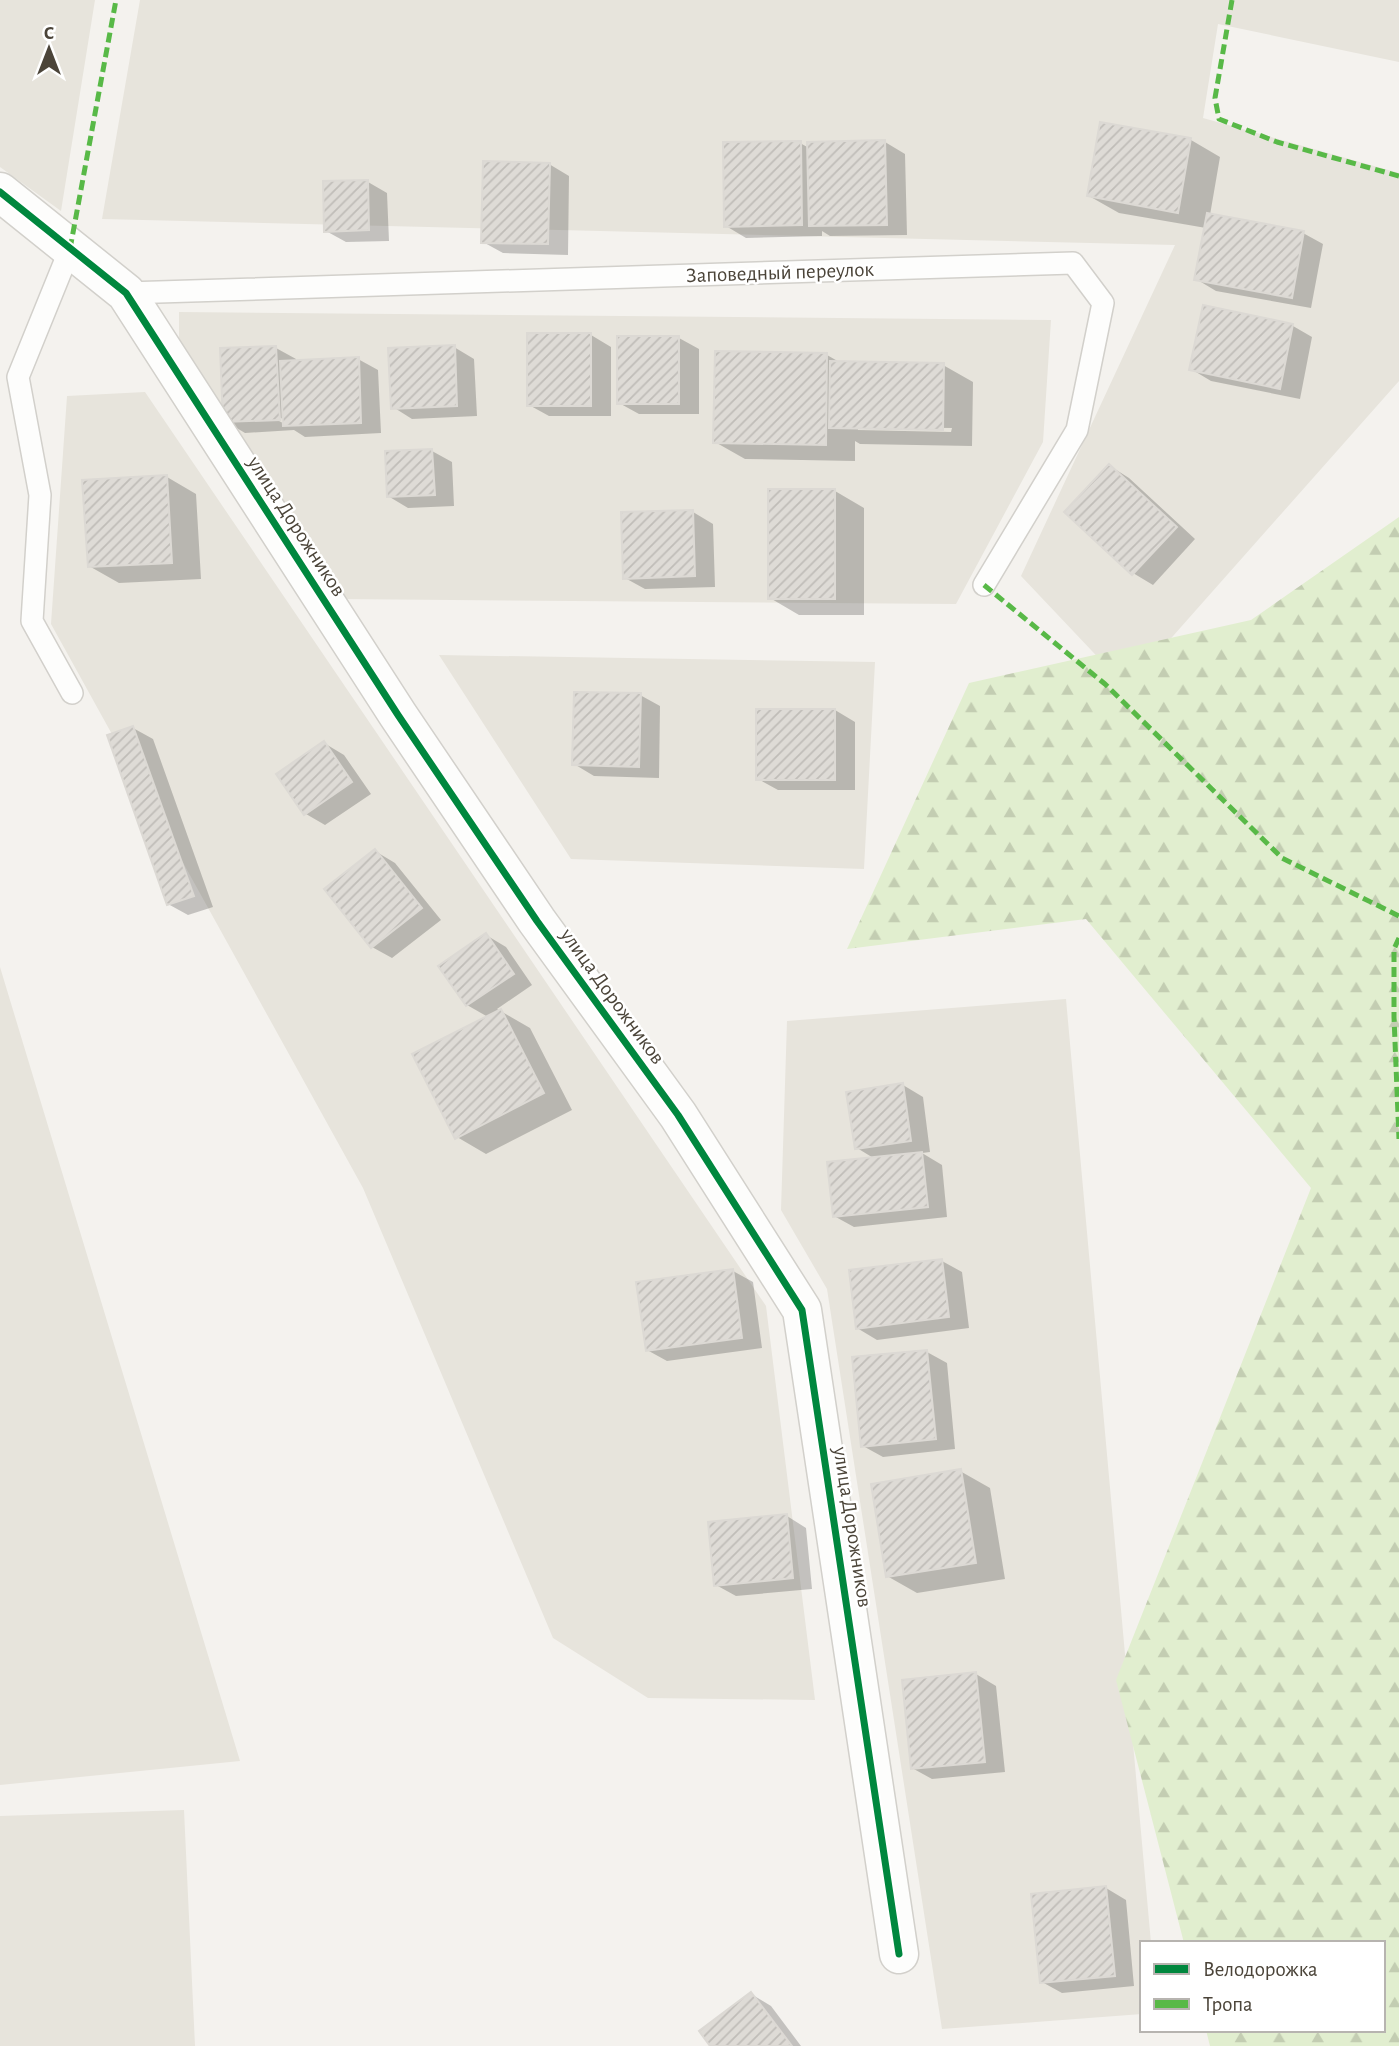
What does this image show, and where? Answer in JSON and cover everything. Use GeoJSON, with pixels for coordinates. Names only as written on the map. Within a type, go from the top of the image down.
{"type":"FeatureCollection","features":[{"type":"Feature","properties":{"kind":"street","name":"улица Дорожников"},"geometry":{"type":"LineString","coordinates":[[0,192],[126,293],[398,715],[537,921],[678,1115],[802,1310],[899,1954]]}},
{"type":"Feature","properties":{"kind":"lane"},"geometry":{"type":"LineString","coordinates":[[70,249],[18,377],[40,495],[33,621],[72,693]]}},
{"type":"Feature","properties":{"kind":"lane","name":"Заповедный переулок"},"geometry":{"type":"LineString","coordinates":[[126,293],[1073,263],[1103,303],[1077,430],[984,585]]}},
{"type":"Feature","properties":{"kind":"shaded area"},"geometry":{"type":"Polygon","coordinates":[[[0,0],[95,0],[61,211],[0,167],[0,0]]]}},
{"type":"Feature","properties":{"kind":"shaded area"},"geometry":{"type":"Polygon","coordinates":[[[140,0],[1399,0],[1399,62],[1218,24],[1203,118],[1399,173],[1399,381],[1127,688],[1021,576],[1175,245],[102,219],[140,0]]]}},
{"type":"Feature","properties":{"kind":"shaded area"},"geometry":{"type":"Polygon","coordinates":[[[179,312],[1051,320],[1043,442],[956,604],[337,599],[251,468],[179,338],[179,312]]]}},
{"type":"Feature","properties":{"kind":"shaded area"},"geometry":{"type":"Polygon","coordinates":[[[145,392],[766,1306],[815,1700],[648,1698],[553,1638],[363,1188],[51,624],[67,396],[145,392]]]}},
{"type":"Feature","properties":{"kind":"shaded area"},"geometry":{"type":"Polygon","coordinates":[[[439,655],[875,662],[864,869],[571,859],[439,655]]]}},
{"type":"Feature","properties":{"kind":"shaded area"},"geometry":{"type":"Polygon","coordinates":[[[0,967],[240,1761],[0,1785],[0,967]]]}},
{"type":"Feature","properties":{"kind":"shaded area"},"geometry":{"type":"Polygon","coordinates":[[[1066,999],[1151,1941],[1140,1941],[1140,2014],[942,2029],[827,1289],[781,1210],[787,1021],[1066,999]]]}},
{"type":"Feature","properties":{"kind":"shaded area"},"geometry":{"type":"Polygon","coordinates":[[[184,1810],[195,2046],[0,2046],[0,1816],[184,1810]]]}},
{"type":"Feature","properties":{"kind":"green space"},"geometry":{"type":"Polygon","coordinates":[[[1399,517],[1399,2046],[1210,2046],[1206,2032],[1385,2032],[1385,1941],[1183,1941],[1116,1680],[1311,1188],[1086,919],[847,949],[969,683],[1251,620],[1399,517]]]}},
{"type":"Feature","properties":{"kind":"building"},"geometry":{"type":"Polygon","coordinates":[[[1100,122],[1191,138],[1178,213],[1087,196],[1100,122]]]}},
{"type":"Feature","properties":{"kind":"building"},"geometry":{"type":"Polygon","coordinates":[[[885,140],[887,225],[809,226],[807,142],[885,140]]]}},
{"type":"Feature","properties":{"kind":"building"},"geometry":{"type":"Polygon","coordinates":[[[801,141],[802,225],[724,227],[723,142],[801,141]]]}},
{"type":"Feature","properties":{"kind":"building"},"geometry":{"type":"Polygon","coordinates":[[[483,161],[550,163],[548,244],[481,243],[483,161]]]}},
{"type":"Feature","properties":{"kind":"building"},"geometry":{"type":"Polygon","coordinates":[[[368,180],[369,230],[324,232],[323,181],[368,180]]]}},
{"type":"Feature","properties":{"kind":"building"},"geometry":{"type":"Polygon","coordinates":[[[1207,213],[1304,231],[1292,298],[1194,280],[1207,213]]]}},
{"type":"Feature","properties":{"kind":"building"},"geometry":{"type":"Polygon","coordinates":[[[1203,305],[1293,324],[1280,389],[1189,370],[1203,305]]]}},
{"type":"Feature","properties":{"kind":"building"},"geometry":{"type":"Polygon","coordinates":[[[527,333],[591,333],[591,406],[527,406],[527,333]]]}},
{"type":"Feature","properties":{"kind":"building"},"geometry":{"type":"Polygon","coordinates":[[[617,336],[679,336],[679,404],[617,404],[617,336]]]}},
{"type":"Feature","properties":{"kind":"building"},"geometry":{"type":"Polygon","coordinates":[[[455,345],[457,406],[391,409],[388,348],[455,345]]]}},
{"type":"Feature","properties":{"kind":"building"},"geometry":{"type":"Polygon","coordinates":[[[276,346],[280,420],[223,422],[220,348],[276,346]]]}},
{"type":"Feature","properties":{"kind":"building"},"geometry":{"type":"Polygon","coordinates":[[[715,351],[827,353],[826,445],[713,443],[715,351]]]}},
{"type":"Feature","properties":{"kind":"building"},"geometry":{"type":"Polygon","coordinates":[[[359,357],[361,423],[283,426],[280,361],[359,357]]]}},
{"type":"Feature","properties":{"kind":"building"},"geometry":{"type":"Polygon","coordinates":[[[830,361],[944,363],[943,430],[829,428],[830,361]]]}},
{"type":"Feature","properties":{"kind":"building"},"geometry":{"type":"Polygon","coordinates":[[[432,449],[435,495],[387,497],[385,451],[432,449]]]}},
{"type":"Feature","properties":{"kind":"building"},"geometry":{"type":"Polygon","coordinates":[[[1109,464],[1177,527],[1132,575],[1064,512],[1109,464]]]}},
{"type":"Feature","properties":{"kind":"building"},"geometry":{"type":"Polygon","coordinates":[[[167,475],[172,563],[88,567],[82,480],[167,475]]]}},
{"type":"Feature","properties":{"kind":"building"},"geometry":{"type":"Polygon","coordinates":[[[768,489],[835,489],[835,599],[768,599],[768,489]]]}},
{"type":"Feature","properties":{"kind":"building"},"geometry":{"type":"Polygon","coordinates":[[[693,510],[695,576],[623,579],[621,512],[693,510]]]}},
{"type":"Feature","properties":{"kind":"building"},"geometry":{"type":"Polygon","coordinates":[[[574,692],[641,693],[639,767],[572,765],[574,692]]]}},
{"type":"Feature","properties":{"kind":"building"},"geometry":{"type":"Polygon","coordinates":[[[756,709],[835,709],[835,780],[756,780],[756,709]]]}},
{"type":"Feature","properties":{"kind":"building"},"geometry":{"type":"Polygon","coordinates":[[[133,726],[194,896],[167,905],[107,735],[133,726]]]}},
{"type":"Feature","properties":{"kind":"building"},"geometry":{"type":"Polygon","coordinates":[[[324,741],[352,782],[304,815],[276,774],[324,741]]]}},
{"type":"Feature","properties":{"kind":"building"},"geometry":{"type":"Polygon","coordinates":[[[375,849],[422,908],[371,948],[324,889],[375,849]]]}},
{"type":"Feature","properties":{"kind":"building"},"geometry":{"type":"Polygon","coordinates":[[[486,933],[514,974],[466,1006],[438,966],[486,933]]]}},
{"type":"Feature","properties":{"kind":"building"},"geometry":{"type":"Polygon","coordinates":[[[501,1009],[544,1093],[455,1139],[412,1054],[501,1009]]]}},
{"type":"Feature","properties":{"kind":"building"},"geometry":{"type":"Polygon","coordinates":[[[903,1083],[911,1141],[855,1149],[846,1092],[903,1083]]]}},
{"type":"Feature","properties":{"kind":"building"},"geometry":{"type":"Polygon","coordinates":[[[922,1152],[928,1207],[833,1217],[827,1162],[922,1152]]]}},
{"type":"Feature","properties":{"kind":"building"},"geometry":{"type":"Polygon","coordinates":[[[942,1259],[949,1317],[856,1329],[849,1270],[942,1259]]]}},
{"type":"Feature","properties":{"kind":"building"},"geometry":{"type":"Polygon","coordinates":[[[733,1269],[742,1338],[646,1351],[636,1282],[733,1269]]]}},
{"type":"Feature","properties":{"kind":"building"},"geometry":{"type":"Polygon","coordinates":[[[927,1350],[936,1439],[861,1447],[852,1357],[927,1350]]]}},
{"type":"Feature","properties":{"kind":"building"},"geometry":{"type":"Polygon","coordinates":[[[961,1469],[976,1563],[886,1577],[871,1484],[961,1469]]]}},
{"type":"Feature","properties":{"kind":"building"},"geometry":{"type":"Polygon","coordinates":[[[787,1514],[793,1578],[714,1586],[708,1522],[787,1514]]]}},
{"type":"Feature","properties":{"kind":"building"},"geometry":{"type":"Polygon","coordinates":[[[976,1672],[985,1762],[911,1769],[902,1680],[976,1672]]]}},
{"type":"Feature","properties":{"kind":"building"},"geometry":{"type":"Polygon","coordinates":[[[1106,1886],[1115,1976],[1040,1983],[1031,1894],[1106,1886]]]}},
{"type":"Feature","properties":{"kind":"building"},"geometry":{"type":"Polygon","coordinates":[[[751,1992],[792,2046],[710,2046],[699,2031],[751,1992]]]}},
{"type":"Feature","properties":{"kind":"marked path"},"geometry":{"type":"LineString","coordinates":[[70,249],[116,0]]}},
{"type":"Feature","properties":{"kind":"marked path"},"geometry":{"type":"LineString","coordinates":[[1232,0],[1215,98],[1219,119],[1277,142],[1399,176]]}},
{"type":"Feature","properties":{"kind":"marked path"},"geometry":{"type":"LineString","coordinates":[[984,585],[1105,684],[1282,858],[1399,916]]}},
{"type":"Feature","properties":{"kind":"marked path"},"geometry":{"type":"LineString","coordinates":[[1399,938],[1394,949],[1399,1139]]}},
{"type":"Feature","properties":{"kind":"cycle path"},"geometry":{"type":"LineString","coordinates":[[0,192],[126,293],[398,715],[537,921],[678,1115],[802,1310],[899,1954]]}}]}
